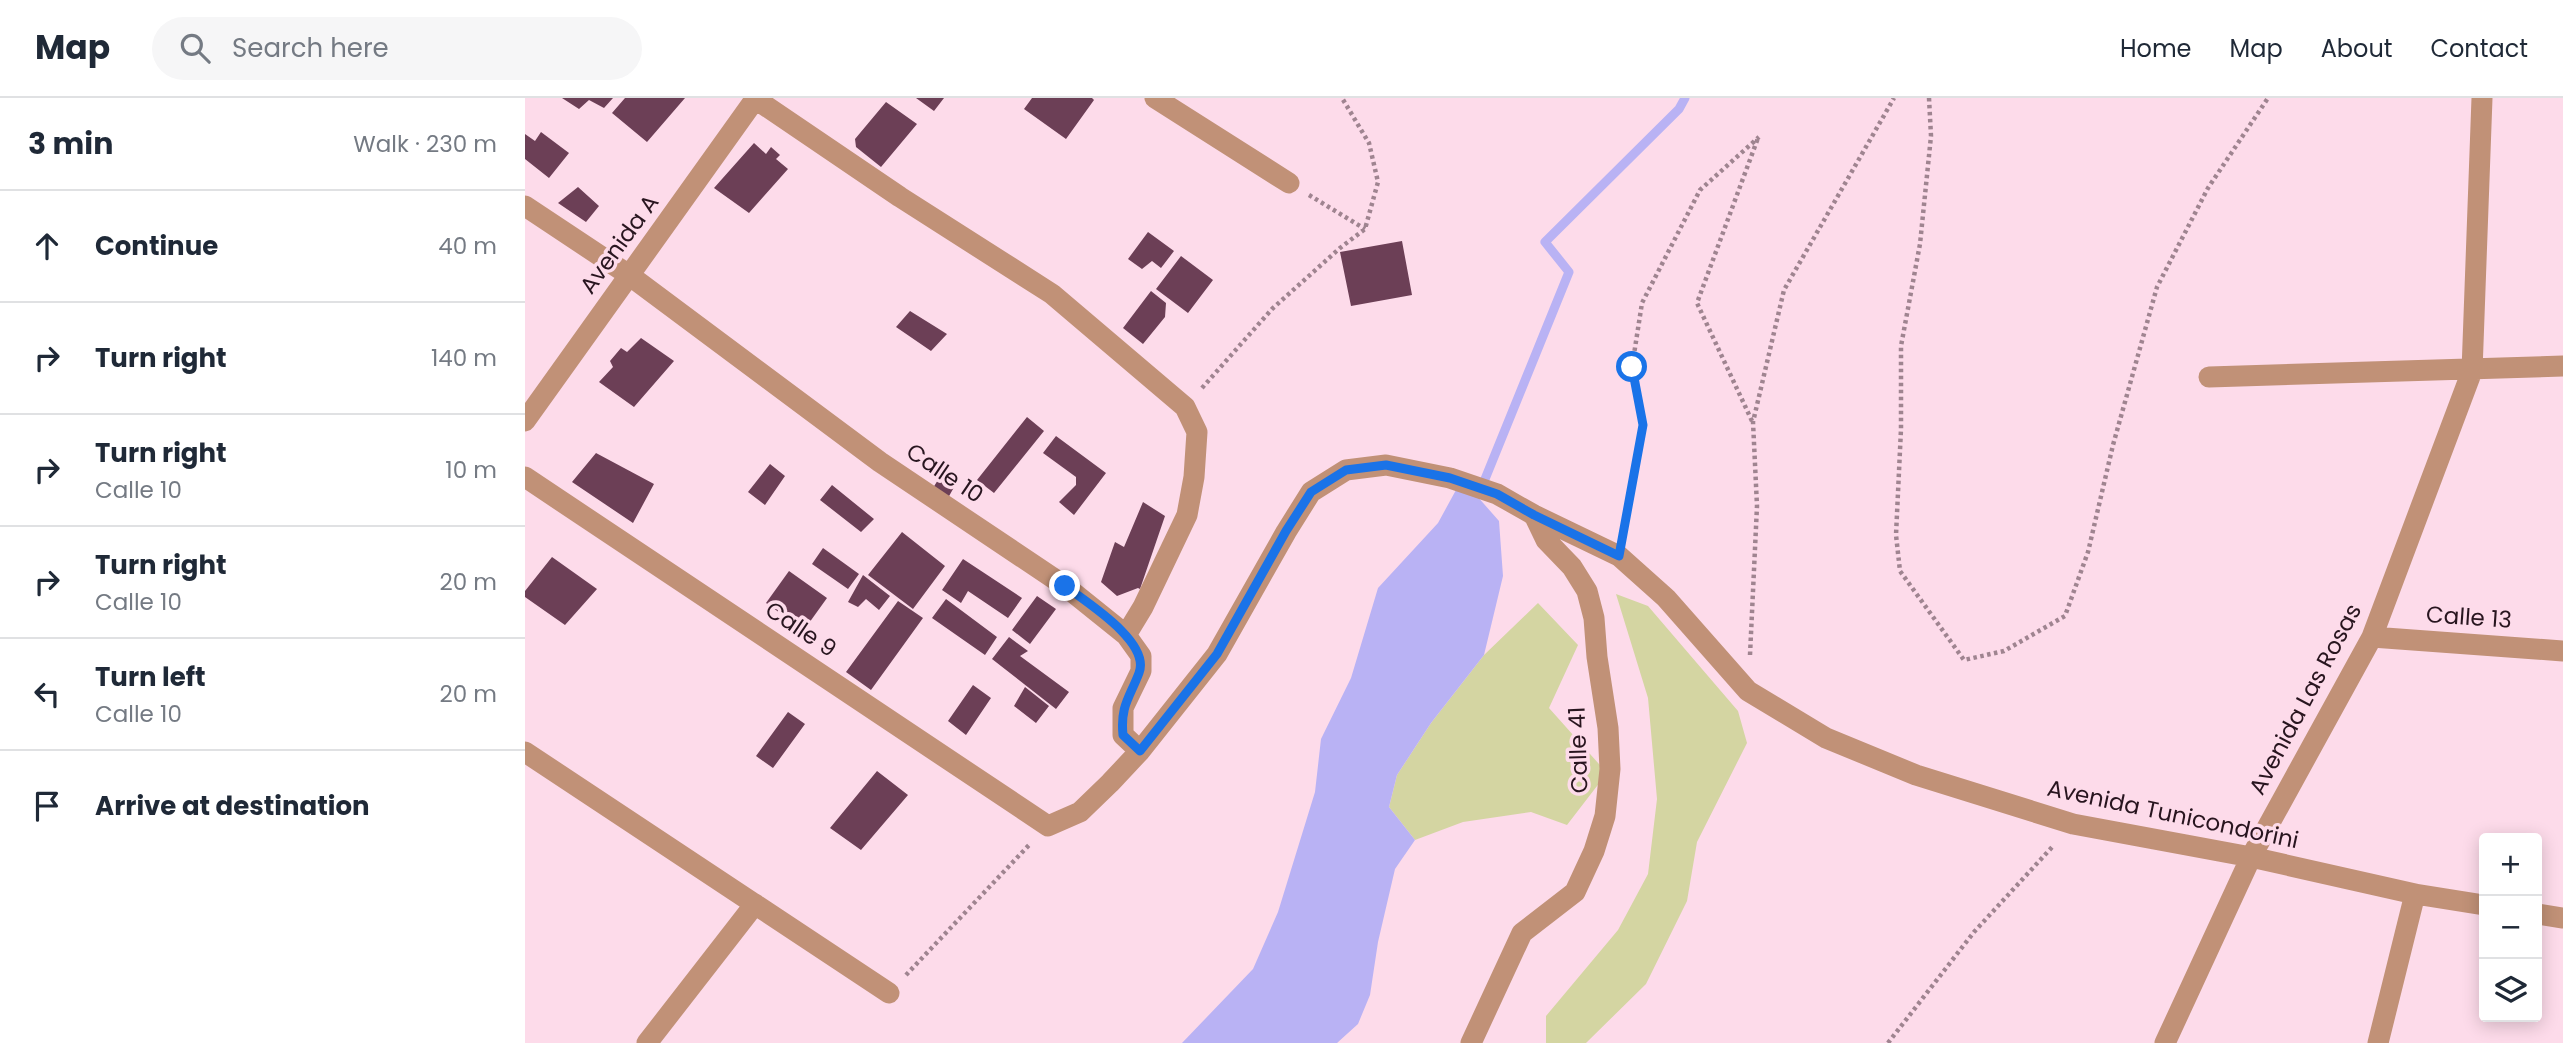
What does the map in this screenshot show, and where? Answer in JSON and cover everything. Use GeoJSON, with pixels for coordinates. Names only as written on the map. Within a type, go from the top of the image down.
{"type":"FeatureCollection","features":[{"type":"Feature","properties":{"kind":"street"},"geometry":{"type":"LineString","coordinates":[[755,98],[900,197],[1052,294],[1185,407],[1197,432],[1194,477],[1187,515],[1156,583],[1126,635]]}},
{"type":"Feature","properties":{"kind":"street","name":"Avenida A"},"geometry":{"type":"LineString","coordinates":[[525,421],[755,98]]}},
{"type":"Feature","properties":{"kind":"street"},"geometry":{"type":"LineString","coordinates":[[1155,98],[1289,183]]}},
{"type":"Feature","properties":{"kind":"street","name":"Avenida Las Rosas"},"geometry":{"type":"LineString","coordinates":[[2165,1043],[2251,857],[2372,636],[2472,371],[2482,98]]}},
{"type":"Feature","properties":{"kind":"street","name":"Calle 10"},"geometry":{"type":"LineString","coordinates":[[525,206],[629,275],[880,461],[1065,586],[1126,635],[1141,656],[1141,663],[1123,708],[1123,735],[1140,751]]}},
{"type":"Feature","properties":{"kind":"street"},"geometry":{"type":"LineString","coordinates":[[2209,377],[2472,371],[2563,366]]}},
{"type":"Feature","properties":{"kind":"street","name":"Avenida Tunicondorini"},"geometry":{"type":"LineString","coordinates":[[1048,826],[1080,812],[1140,751],[1217,654],[1311,492],[1346,470],[1386,465],[1450,478],[1497,494],[1619,556],[1666,598],[1748,691],[1826,738],[1916,775],[2073,824],[2251,857],[2416,894],[2479,904]]}},
{"type":"Feature","properties":{"kind":"street","name":"Calle 9"},"geometry":{"type":"LineString","coordinates":[[525,477],[1048,826]]}},
{"type":"Feature","properties":{"kind":"street","name":"Calle 41"},"geometry":{"type":"LineString","coordinates":[[1471,1043],[1522,933],[1575,892],[1594,851],[1605,816],[1610,769],[1608,728],[1594,618],[1587,591],[1572,566],[1546,540],[1534,515]]}},
{"type":"Feature","properties":{"kind":"street","name":"Calle 13"},"geometry":{"type":"LineString","coordinates":[[2372,636],[2563,651]]}},
{"type":"Feature","properties":{"kind":"street"},"geometry":{"type":"LineString","coordinates":[[525,752],[889,993]]}},
{"type":"Feature","properties":{"kind":"street"},"geometry":{"type":"LineString","coordinates":[[2378,1043],[2416,894]]}},
{"type":"Feature","properties":{"kind":"street"},"geometry":{"type":"LineString","coordinates":[[647,1043],[755,904]]}},
{"type":"Feature","properties":{"kind":"street"},"geometry":{"type":"LineString","coordinates":[[2542,915],[2563,918]]}},
{"type":"Feature","properties":{"kind":"path"},"geometry":{"type":"LineString","coordinates":[[1185,407],[1272,309],[1365,229],[1378,182],[1369,143],[1342,98]]}},
{"type":"Feature","properties":{"kind":"path"},"geometry":{"type":"LineString","coordinates":[[1748,691],[1757,506],[1753,422],[1784,289],[1894,98]]}},
{"type":"Feature","properties":{"kind":"path"},"geometry":{"type":"LineString","coordinates":[[1929,98],[1931,136],[1920,244],[1901,346],[1901,429],[1896,535],[1900,571],[1964,660],[2004,651],[2065,616],[2088,552],[2113,445],[2157,287],[2208,188],[2268,98]]}},
{"type":"Feature","properties":{"kind":"path"},"geometry":{"type":"LineString","coordinates":[[1619,556],[1643,425],[1632,367],[1642,303],[1700,190],[1759,137],[1697,303],[1753,422]]}},
{"type":"Feature","properties":{"kind":"path"},"geometry":{"type":"LineString","coordinates":[[1289,183],[1365,229]]}},
{"type":"Feature","properties":{"kind":"path"},"geometry":{"type":"LineString","coordinates":[[1888,1043],[1974,932],[2073,824]]}},
{"type":"Feature","properties":{"kind":"path"},"geometry":{"type":"LineString","coordinates":[[889,993],[1048,826]]}},
{"type":"Feature","properties":{"kind":"green space"},"geometry":{"type":"Polygon","coordinates":[[[1616,594],[1648,606],[1738,711],[1747,743],[1697,842],[1687,901],[1646,984],[1586,1043],[1546,1043],[1546,1016],[1618,930],[1648,874],[1657,799],[1648,698],[1616,594]]]}},
{"type":"Feature","properties":{"kind":"green space"},"geometry":{"type":"Polygon","coordinates":[[[1538,603],[1578,645],[1549,708],[1607,773],[1567,825],[1531,812],[1463,822],[1415,840],[1389,807],[1397,775],[1431,723],[1484,655],[1538,603]]]}},
{"type":"Feature","properties":{"kind":"shaded area"},"geometry":{"type":"Polygon","coordinates":[[[1462,479],[1499,521],[1503,576],[1484,655],[1431,723],[1397,775],[1389,807],[1415,840],[1395,869],[1378,942],[1370,995],[1358,1024],[1337,1043],[1182,1043],[1253,969],[1278,912],[1315,792],[1321,739],[1351,678],[1378,588],[1438,523],[1462,479]]]}},
{"type":"Feature","properties":{"kind":"building"},"geometry":{"type":"Polygon","coordinates":[[[562,98],[613,98],[604,108],[589,100],[579,109],[562,98]]]}},
{"type":"Feature","properties":{"kind":"building"},"geometry":{"type":"Polygon","coordinates":[[[625,98],[685,98],[647,142],[612,113],[625,98]]]}},
{"type":"Feature","properties":{"kind":"building"},"geometry":{"type":"Polygon","coordinates":[[[916,98],[944,98],[934,111],[916,98]]]}},
{"type":"Feature","properties":{"kind":"building"},"geometry":{"type":"Polygon","coordinates":[[[1032,98],[1094,100],[1066,139],[1024,109],[1032,98]]]}},
{"type":"Feature","properties":{"kind":"building"},"geometry":{"type":"Polygon","coordinates":[[[886,102],[917,124],[881,167],[856,147],[855,139],[886,102]]]}},
{"type":"Feature","properties":{"kind":"building"},"geometry":{"type":"Polygon","coordinates":[[[541,132],[569,153],[549,178],[525,159],[525,134],[535,141],[541,132]]]}},
{"type":"Feature","properties":{"kind":"building"},"geometry":{"type":"Polygon","coordinates":[[[754,143],[766,154],[771,147],[780,155],[776,159],[788,169],[749,213],[714,188],[754,143]]]}},
{"type":"Feature","properties":{"kind":"building"},"geometry":{"type":"Polygon","coordinates":[[[578,187],[599,206],[586,222],[558,203],[578,187]]]}},
{"type":"Feature","properties":{"kind":"building"},"geometry":{"type":"Polygon","coordinates":[[[1148,232],[1174,251],[1161,268],[1152,261],[1142,269],[1128,259],[1148,232]]]}},
{"type":"Feature","properties":{"kind":"building"},"geometry":{"type":"Polygon","coordinates":[[[1402,241],[1412,295],[1351,306],[1340,252],[1402,241]]]}},
{"type":"Feature","properties":{"kind":"building"},"geometry":{"type":"Polygon","coordinates":[[[1181,256],[1213,280],[1188,313],[1156,289],[1181,256]]]}},
{"type":"Feature","properties":{"kind":"building"},"geometry":{"type":"Polygon","coordinates":[[[1151,291],[1166,303],[1165,317],[1143,344],[1123,328],[1151,291]]]}},
{"type":"Feature","properties":{"kind":"building"},"geometry":{"type":"Polygon","coordinates":[[[910,311],[947,334],[931,351],[896,327],[910,311]]]}},
{"type":"Feature","properties":{"kind":"building"},"geometry":{"type":"Polygon","coordinates":[[[641,338],[674,361],[634,407],[599,382],[613,367],[610,361],[621,348],[627,352],[641,338]]]}},
{"type":"Feature","properties":{"kind":"building"},"geometry":{"type":"Polygon","coordinates":[[[1027,417],[1044,431],[994,493],[977,480],[1027,417]]]}},
{"type":"Feature","properties":{"kind":"building"},"geometry":{"type":"Polygon","coordinates":[[[1056,436],[1106,473],[1074,515],[1059,502],[1076,485],[1076,477],[1043,453],[1056,436]]]}},
{"type":"Feature","properties":{"kind":"building"},"geometry":{"type":"Polygon","coordinates":[[[596,453],[654,484],[633,523],[572,482],[596,453]]]}},
{"type":"Feature","properties":{"kind":"building"},"geometry":{"type":"Polygon","coordinates":[[[770,464],[785,476],[765,505],[748,492],[770,464]]]}},
{"type":"Feature","properties":{"kind":"building"},"geometry":{"type":"Polygon","coordinates":[[[944,470],[958,480],[948,498],[933,488],[944,470]]]}},
{"type":"Feature","properties":{"kind":"building"},"geometry":{"type":"Polygon","coordinates":[[[832,485],[874,519],[861,532],[820,500],[832,485]]]}},
{"type":"Feature","properties":{"kind":"building"},"geometry":{"type":"Polygon","coordinates":[[[1143,502],[1165,516],[1140,589],[1117,596],[1101,582],[1115,542],[1124,547],[1143,502]]]}},
{"type":"Feature","properties":{"kind":"building"},"geometry":{"type":"Polygon","coordinates":[[[902,532],[945,566],[913,609],[868,575],[902,532]]]}},
{"type":"Feature","properties":{"kind":"building"},"geometry":{"type":"Polygon","coordinates":[[[823,548],[859,574],[848,589],[812,564],[823,548]]]}},
{"type":"Feature","properties":{"kind":"building"},"geometry":{"type":"Polygon","coordinates":[[[552,557],[597,589],[565,625],[525,597],[525,591],[552,557]]]}},
{"type":"Feature","properties":{"kind":"building"},"geometry":{"type":"Polygon","coordinates":[[[963,559],[1022,598],[1008,618],[968,591],[961,603],[942,590],[963,559]]]}},
{"type":"Feature","properties":{"kind":"building"},"geometry":{"type":"Polygon","coordinates":[[[789,571],[827,598],[804,630],[766,603],[789,571]]]}},
{"type":"Feature","properties":{"kind":"building"},"geometry":{"type":"Polygon","coordinates":[[[863,575],[890,596],[879,610],[866,599],[858,607],[848,602],[863,575]]]}},
{"type":"Feature","properties":{"kind":"building"},"geometry":{"type":"Polygon","coordinates":[[[1037,596],[1056,609],[1030,644],[1012,630],[1037,596]]]}},
{"type":"Feature","properties":{"kind":"building"},"geometry":{"type":"Polygon","coordinates":[[[946,599],[997,637],[985,655],[932,618],[946,599]]]}},
{"type":"Feature","properties":{"kind":"building"},"geometry":{"type":"Polygon","coordinates":[[[898,601],[923,618],[871,690],[846,672],[898,601]]]}},
{"type":"Feature","properties":{"kind":"building"},"geometry":{"type":"Polygon","coordinates":[[[1009,637],[1028,651],[1020,656],[1069,692],[1056,709],[992,659],[1009,637]]]}},
{"type":"Feature","properties":{"kind":"building"},"geometry":{"type":"Polygon","coordinates":[[[973,685],[991,698],[966,735],[948,721],[973,685]]]}},
{"type":"Feature","properties":{"kind":"building"},"geometry":{"type":"Polygon","coordinates":[[[1025,687],[1049,706],[1036,723],[1014,706],[1025,687]]]}},
{"type":"Feature","properties":{"kind":"building"},"geometry":{"type":"Polygon","coordinates":[[[788,712],[805,724],[773,768],[756,756],[788,712]]]}},
{"type":"Feature","properties":{"kind":"building"},"geometry":{"type":"Polygon","coordinates":[[[877,771],[908,795],[861,850],[830,828],[877,771]]]}},
{"type":"Feature","properties":{"kind":"waterway"},"geometry":{"type":"LineString","coordinates":[[1481,489],[1569,272],[1545,242],[1679,109],[1685,98]]}},
{"type":"Feature","properties":{"kind":"route"},"geometry":{"type":"LineString","coordinates":[[1065,586],[1126,635],[1141,656],[1140,671],[1123,708],[1121,721],[1123,735],[1140,751],[1217,654],[1311,492],[1346,470],[1386,465],[1450,478],[1497,494],[1619,556],[1643,425],[1632,367]]}}]}
